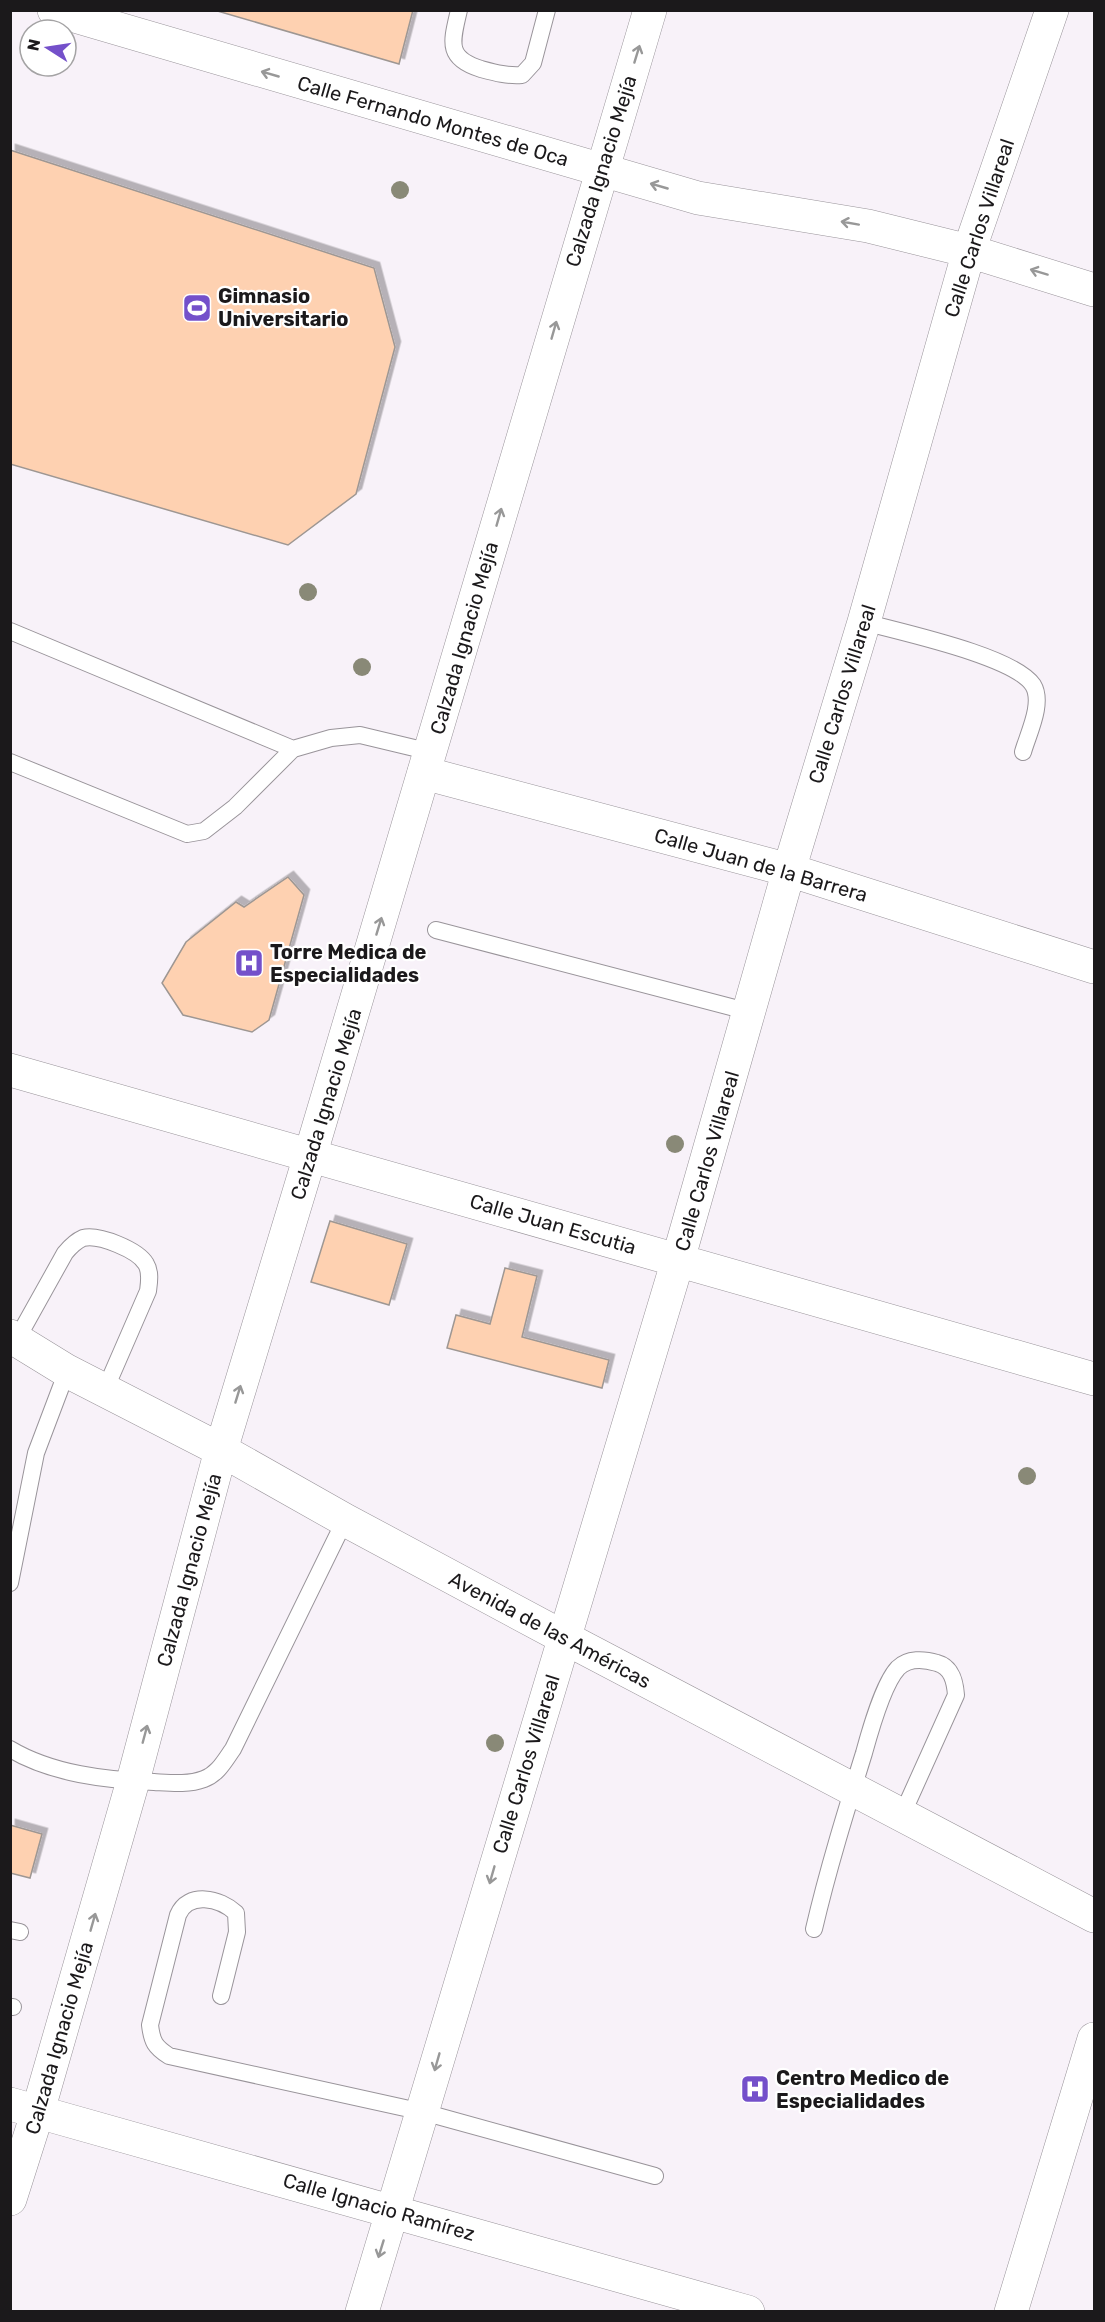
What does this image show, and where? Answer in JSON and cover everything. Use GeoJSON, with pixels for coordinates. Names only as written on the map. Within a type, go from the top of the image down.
{"type":"FeatureCollection","features":[{"type":"Feature","properties":{"kind":"street","name":"Calle Fernando Montes de Oca"},"geometry":{"type":"LineString","coordinates":[[54,10],[698,198],[868,226],[969,251],[1095,290]]}},
{"type":"Feature","properties":{"kind":"street","name":"Calzada Ignacio Mejía"},"geometry":{"type":"LineString","coordinates":[[10,2199],[24,2107],[133,1781],[220,1450],[310,1156],[650,10]]}},
{"type":"Feature","properties":{"kind":"street","name":"Calle Carlos Villareal"},"geometry":{"type":"LineString","coordinates":[[362,2312],[678,1260],[789,870],[864,622],[969,251],[1052,10]]}},
{"type":"Feature","properties":{"kind":"street","name":"Calle Juan de la Barrera"},"geometry":{"type":"LineString","coordinates":[[427,762],[789,870],[1095,967]]}},
{"type":"Feature","properties":{"kind":"street","name":"Calle Juan Escutia"},"geometry":{"type":"LineString","coordinates":[[10,1070],[1095,1379]]}},
{"type":"Feature","properties":{"kind":"street","name":"Avenida de las Américas"},"geometry":{"type":"LineString","coordinates":[[14,1338],[67,1371],[220,1450],[565,1638],[1095,1916]]}},
{"type":"Feature","properties":{"kind":"street"},"geometry":{"type":"LineString","coordinates":[[1011,2312],[1086,2096],[1095,2039]]}},
{"type":"Feature","properties":{"kind":"street","name":"Calle Ignacio Ramírez"},"geometry":{"type":"LineString","coordinates":[[24,2107],[748,2312]]}},
{"type":"Feature","properties":{"kind":"lane"},"geometry":{"type":"LineString","coordinates":[[459,10],[453,36],[455,52],[464,64],[506,76],[522,75],[533,63],[547,10]]}},
{"type":"Feature","properties":{"kind":"lane"},"geometry":{"type":"LineString","coordinates":[[864,622],[973,653],[1019,672],[1033,686],[1037,703],[1023,752]]}},
{"type":"Feature","properties":{"kind":"lane"},"geometry":{"type":"LineString","coordinates":[[10,631],[293,749]]}},
{"type":"Feature","properties":{"kind":"lane"},"geometry":{"type":"LineString","coordinates":[[10,762],[187,834],[204,831],[235,807],[293,749],[331,738],[360,735],[427,762]]}},
{"type":"Feature","properties":{"kind":"lane"},"geometry":{"type":"LineString","coordinates":[[436,930],[750,1012]]}},
{"type":"Feature","properties":{"kind":"lane"},"geometry":{"type":"LineString","coordinates":[[14,1338],[65,1252],[75,1243],[83,1239],[94,1238],[113,1243],[132,1252],[146,1263],[149,1274],[148,1291],[105,1390]]}},
{"type":"Feature","properties":{"kind":"lane"},"geometry":{"type":"LineString","coordinates":[[10,1583],[36,1453],[67,1371]]}},
{"type":"Feature","properties":{"kind":"lane"},"geometry":{"type":"LineString","coordinates":[[10,1749],[38,1762],[83,1775],[133,1781],[186,1783],[206,1778],[220,1768],[232,1749],[345,1520]]}},
{"type":"Feature","properties":{"kind":"lane"},"geometry":{"type":"LineString","coordinates":[[814,1929],[833,1851],[873,1722],[893,1675],[905,1663],[917,1659],[940,1663],[955,1678],[956,1695],[902,1815]]}},
{"type":"Feature","properties":{"kind":"lane"},"geometry":{"type":"LineString","coordinates":[[221,1996],[237,1932],[236,1913],[230,1907],[195,1899],[181,1907],[175,1923],[150,2025],[152,2040],[157,2048],[169,2056],[423,2112],[655,2176]]}},
{"type":"Feature","properties":{"kind":"building"},"geometry":{"type":"Polygon","coordinates":[[[214,10],[413,10],[399,64],[214,10]]]}},
{"type":"Feature","properties":{"kind":"building","name":"Gimnasio Universitario"},"geometry":{"type":"Polygon","coordinates":[[[10,150],[374,268],[395,347],[356,494],[288,545],[10,464],[10,150]]]}},
{"type":"Feature","properties":{"kind":"building"},"geometry":{"type":"Polygon","coordinates":[[[288,877],[304,895],[269,1020],[252,1032],[183,1015],[162,983],[186,942],[236,902],[244,907],[288,877]]]}},
{"type":"Feature","properties":{"kind":"building"},"geometry":{"type":"Polygon","coordinates":[[[330,1221],[407,1244],[389,1305],[311,1282],[330,1221]]]}},
{"type":"Feature","properties":{"kind":"building"},"geometry":{"type":"Polygon","coordinates":[[[505,1268],[537,1276],[522,1337],[609,1360],[602,1388],[447,1348],[456,1315],[490,1324],[505,1268]]]}},
{"type":"Feature","properties":{"kind":"building"},"geometry":{"type":"Polygon","coordinates":[[[10,1825],[42,1834],[30,1878],[10,1873],[10,1825]]]}},
{"type":"Feature","properties":{"kind":"place","name":"Gimnasio Universitario"},"geometry":{"type":"Point","coordinates":[197,308]}},
{"type":"Feature","properties":{"kind":"place","name":"Torre Medica de Especialidades"},"geometry":{"type":"Point","coordinates":[249,963]}},
{"type":"Feature","properties":{"kind":"place","name":"Centro Medico de Especialidades"},"geometry":{"type":"Point","coordinates":[755,2089]}}]}
